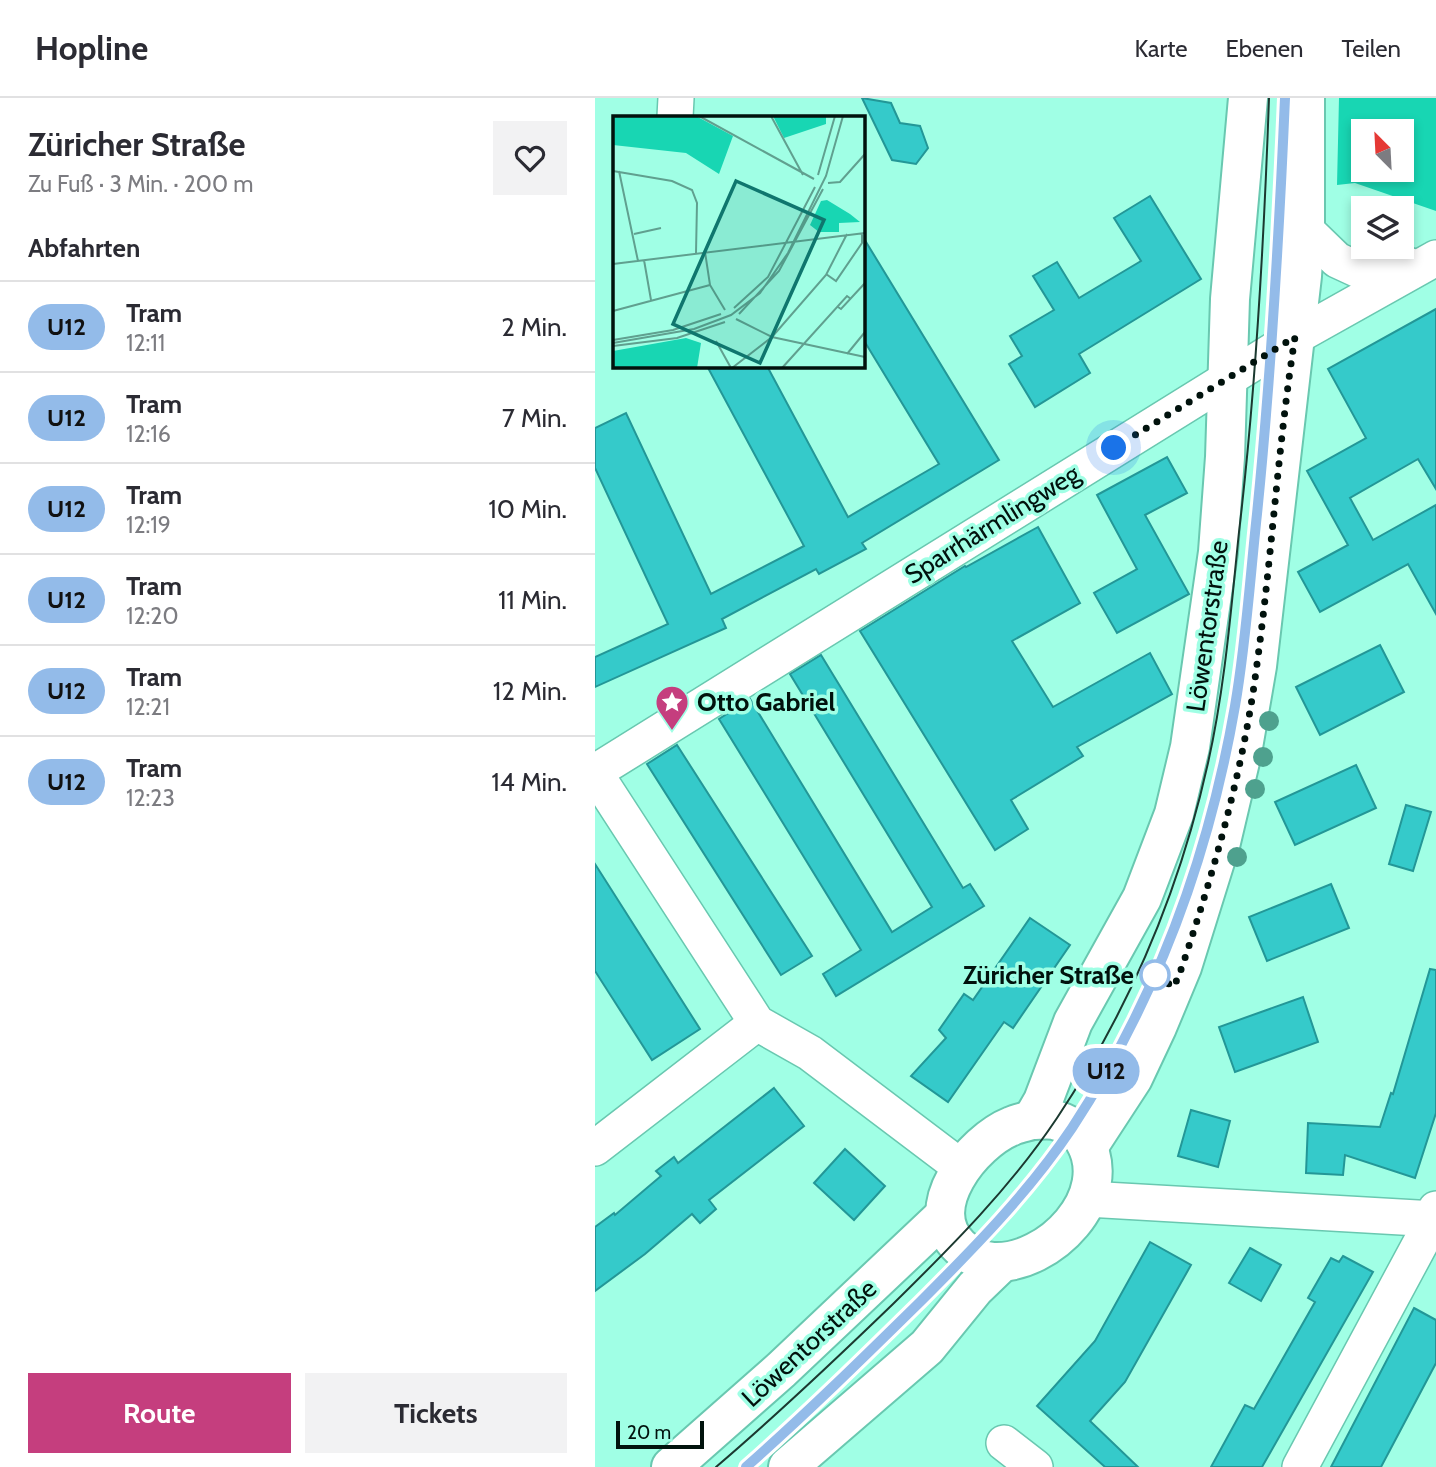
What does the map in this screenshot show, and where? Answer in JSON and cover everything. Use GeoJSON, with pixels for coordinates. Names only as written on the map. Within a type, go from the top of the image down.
{"type":"FeatureCollection","features":[{"type":"Feature","properties":{"kind":"main road","name":"Löwentorstraße"},"geometry":{"type":"LineString","coordinates":[[1033,1120],[1073,1022],[1142,898],[1174,814],[1190,747],[1218,552],[1230,299],[1248,98]]}},
{"type":"Feature","properties":{"kind":"main road","name":"Löwentorstraße"},"geometry":{"type":"LineString","coordinates":[[1088,1147],[1133,1078],[1182,967],[1221,842],[1242,753],[1257,666],[1302,276],[1305,229],[1305,98]]}},
{"type":"Feature","properties":{"kind":"main road"},"geometry":{"type":"LineString","coordinates":[[1033,1120],[1055,1121],[1072,1128],[1088,1147],[1093,1176],[1087,1199],[1077,1216],[1047,1245],[1025,1256],[1002,1262],[983,1261],[968,1254],[954,1242],[946,1229],[944,1216],[952,1184],[962,1168],[987,1141],[1011,1126],[1033,1120]]}},
{"type":"Feature","properties":{"kind":"main road","name":"Löwentorstraße"},"geometry":{"type":"LineString","coordinates":[[671,1467],[781,1370],[944,1216]]}},
{"type":"Feature","properties":{"kind":"main road"},"geometry":{"type":"LineString","coordinates":[[788,1467],[927,1347],[975,1289],[1002,1262]]}},
{"type":"Feature","properties":{"kind":"street"},"geometry":{"type":"LineString","coordinates":[[675,116],[676,98]]}},
{"type":"Feature","properties":{"kind":"street","name":"Sparrhärmlingweg"},"geometry":{"type":"LineString","coordinates":[[1305,229],[1337,260],[1363,272],[1433,260]]}},
{"type":"Feature","properties":{"kind":"street","name":"Sparrhärmlingweg"},"geometry":{"type":"LineString","coordinates":[[595,772],[1295,337],[1433,260]]}},
{"type":"Feature","properties":{"kind":"street"},"geometry":{"type":"LineString","coordinates":[[595,772],[757,1023],[810,1053],[962,1168]]}},
{"type":"Feature","properties":{"kind":"street"},"geometry":{"type":"LineString","coordinates":[[595,1148],[757,1023]]}},
{"type":"Feature","properties":{"kind":"street"},"geometry":{"type":"LineString","coordinates":[[1087,1199],[1435,1216],[1300,1467]]}},
{"type":"Feature","properties":{"kind":"street"},"geometry":{"type":"LineString","coordinates":[[1005,1443],[1035,1467]]}},
{"type":"Feature","properties":{"kind":"green space"},"geometry":{"type":"Polygon","coordinates":[[[1339,98],[1436,98],[1436,211],[1414,203],[1414,196],[1393,196],[1355,183],[1337,185],[1339,98]]]}},
{"type":"Feature","properties":{"kind":"building"},"geometry":{"type":"Polygon","coordinates":[[[862,98],[891,103],[900,123],[920,126],[928,148],[916,164],[892,160],[862,98]]]}},
{"type":"Feature","properties":{"kind":"building"},"geometry":{"type":"Polygon","coordinates":[[[1150,196],[1201,279],[1079,354],[1090,373],[1035,407],[1009,364],[1022,356],[1010,336],[1054,310],[1033,276],[1057,262],[1079,298],[1141,261],[1114,218],[1150,196]]]}},
{"type":"Feature","properties":{"kind":"building"},"geometry":{"type":"Polygon","coordinates":[[[865,240],[999,460],[862,543],[866,549],[819,574],[816,569],[722,619],[726,628],[595,687],[595,657],[668,624],[595,468],[595,428],[626,413],[711,594],[804,546],[708,368],[768,368],[848,517],[939,464],[865,342],[865,240]]]}},
{"type":"Feature","properties":{"kind":"building"},"geometry":{"type":"Polygon","coordinates":[[[1436,309],[1436,489],[1418,459],[1350,498],[1373,540],[1436,505],[1436,614],[1408,564],[1320,612],[1298,572],[1348,545],[1307,471],[1366,438],[1328,369],[1436,309]]]}},
{"type":"Feature","properties":{"kind":"building"},"geometry":{"type":"Polygon","coordinates":[[[1167,457],[1187,493],[1145,515],[1189,594],[1117,633],[1094,593],[1137,569],[1097,495],[1167,457]]]}},
{"type":"Feature","properties":{"kind":"building"},"geometry":{"type":"Polygon","coordinates":[[[1038,527],[1080,603],[1012,641],[1053,707],[1150,653],[1172,694],[1077,747],[1083,756],[1011,800],[1028,829],[995,850],[860,631],[965,566],[1038,527]]]}},
{"type":"Feature","properties":{"kind":"building"},"geometry":{"type":"Polygon","coordinates":[[[1380,645],[1404,692],[1320,735],[1296,687],[1380,645]]]}},
{"type":"Feature","properties":{"kind":"building"},"geometry":{"type":"Polygon","coordinates":[[[821,655],[963,888],[970,884],[984,906],[836,996],[823,974],[861,950],[719,719],[750,699],[892,932],[932,907],[790,674],[821,655]]]}},
{"type":"Feature","properties":{"kind":"building"},"geometry":{"type":"Polygon","coordinates":[[[677,745],[812,956],[781,975],[647,764],[677,745]]]}},
{"type":"Feature","properties":{"kind":"building"},"geometry":{"type":"Polygon","coordinates":[[[1356,765],[1376,808],[1295,845],[1275,802],[1356,765]]]}},
{"type":"Feature","properties":{"kind":"building"},"geometry":{"type":"Polygon","coordinates":[[[1406,805],[1431,812],[1413,871],[1389,864],[1406,805]]]}},
{"type":"Feature","properties":{"kind":"building"},"geometry":{"type":"Polygon","coordinates":[[[595,864],[700,1029],[652,1060],[595,971],[595,864]]]}},
{"type":"Feature","properties":{"kind":"building"},"geometry":{"type":"Polygon","coordinates":[[[1331,884],[1349,928],[1267,961],[1249,917],[1331,884]]]}},
{"type":"Feature","properties":{"kind":"building"},"geometry":{"type":"Polygon","coordinates":[[[1030,918],[1070,945],[1013,1028],[1004,1022],[948,1102],[911,1076],[946,1038],[939,1030],[964,994],[973,1000],[1030,918]]]}},
{"type":"Feature","properties":{"kind":"building"},"geometry":{"type":"Polygon","coordinates":[[[1430,969],[1436,970],[1436,1113],[1415,1178],[1345,1155],[1343,1175],[1306,1173],[1308,1123],[1380,1127],[1391,1093],[1393,1094],[1430,969]]]}},
{"type":"Feature","properties":{"kind":"building"},"geometry":{"type":"Polygon","coordinates":[[[1303,997],[1318,1042],[1235,1072],[1219,1027],[1303,997]]]}},
{"type":"Feature","properties":{"kind":"building"},"geometry":{"type":"Polygon","coordinates":[[[774,1088],[804,1126],[709,1200],[716,1209],[700,1223],[692,1214],[645,1254],[595,1291],[595,1227],[614,1213],[615,1215],[661,1176],[656,1171],[674,1157],[678,1163],[774,1088]]]}},
{"type":"Feature","properties":{"kind":"building"},"geometry":{"type":"Polygon","coordinates":[[[1191,1110],[1230,1121],[1218,1167],[1178,1156],[1191,1110]]]}},
{"type":"Feature","properties":{"kind":"building"},"geometry":{"type":"Polygon","coordinates":[[[845,1149],[885,1186],[854,1220],[814,1183],[845,1149]]]}},
{"type":"Feature","properties":{"kind":"building"},"geometry":{"type":"Polygon","coordinates":[[[1150,1242],[1191,1265],[1125,1382],[1090,1421],[1138,1467],[1105,1467],[1037,1406],[1095,1341],[1150,1242]]]}},
{"type":"Feature","properties":{"kind":"building"},"geometry":{"type":"Polygon","coordinates":[[[1250,1248],[1281,1265],[1261,1301],[1229,1283],[1250,1248]]]}},
{"type":"Feature","properties":{"kind":"building"},"geometry":{"type":"Polygon","coordinates":[[[1343,1256],[1373,1272],[1262,1467],[1211,1467],[1245,1405],[1254,1409],[1315,1302],[1308,1298],[1331,1258],[1339,1262],[1343,1256]]]}},
{"type":"Feature","properties":{"kind":"building"},"geometry":{"type":"Polygon","coordinates":[[[1414,1308],[1436,1320],[1436,1363],[1381,1467],[1331,1467],[1414,1308]]]}},
{"type":"Feature","properties":{"kind":"tram line"},"geometry":{"type":"LineString","coordinates":[[716,1467],[806,1387],[893,1304],[959,1238],[1020,1168],[1083,1077],[1107,1035],[1149,947],[1183,856],[1196,810],[1214,734],[1223,677],[1255,370],[1269,98]]}},
{"type":"Feature","properties":{"kind":"tram line"},"geometry":{"type":"LineString","coordinates":[[746,1467],[914,1308],[977,1244],[1037,1176],[1102,1080],[1154,978],[1175,926],[1194,872],[1224,762],[1242,658],[1271,358],[1285,98]]}},
{"type":"Feature","properties":{"kind":"tram line","name":"U12"},"geometry":{"type":"LineString","coordinates":[[746,1467],[968,1254],[1031,1184],[1072,1128],[1130,1029],[1183,908],[1224,765],[1236,702],[1260,486],[1271,352],[1285,98]]}},
{"type":"Feature","properties":{"kind":"place","name":"Otto Gabriel"},"geometry":{"type":"Point","coordinates":[672,732]}},
{"type":"Feature","properties":{"kind":"place","name":"Züricher Straße"},"geometry":{"type":"Point","coordinates":[1155,975]}},
{"type":"Feature","properties":{"kind":"route"},"geometry":{"type":"LineString","coordinates":[[1114,448],[1295,337],[1257,666],[1242,753],[1221,842],[1197,923],[1174,987],[1155,975]]}}]}
